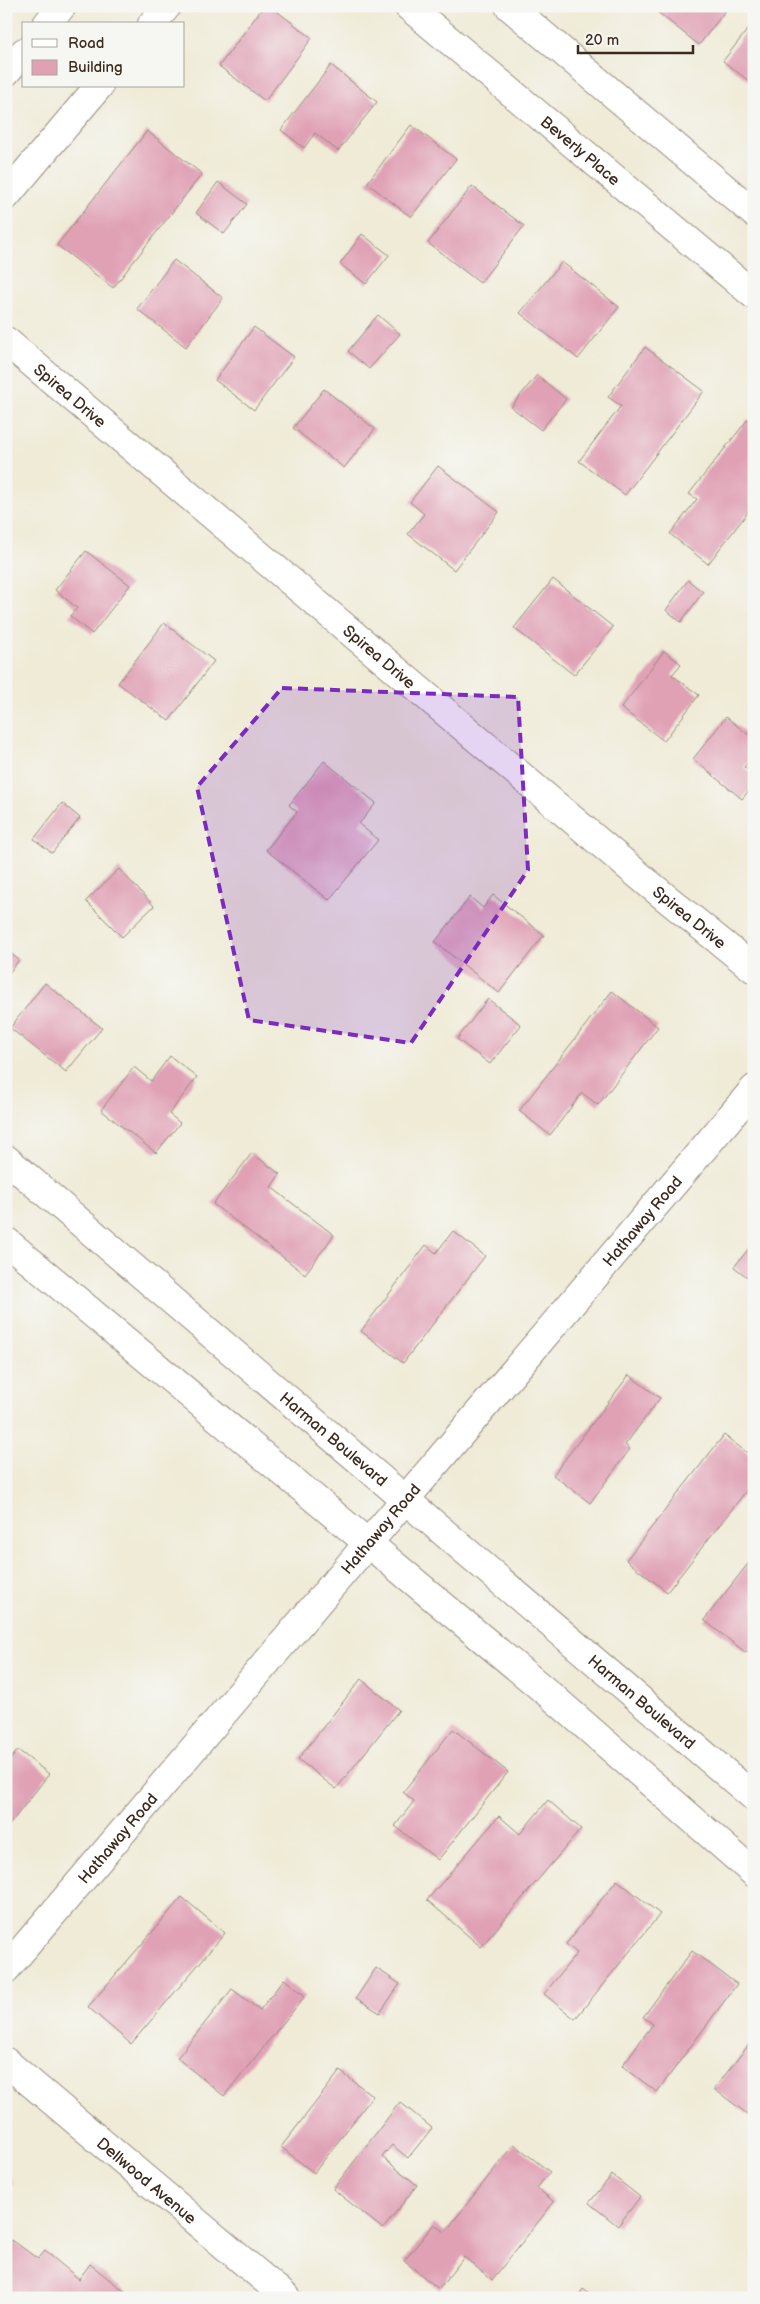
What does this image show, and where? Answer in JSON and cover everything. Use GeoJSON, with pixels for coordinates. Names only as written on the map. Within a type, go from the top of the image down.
{"type":"FeatureCollection","features":[{"type":"Feature","properties":{"kind":"street"},"geometry":{"type":"LineString","coordinates":[[49,22],[62,6]]}},
{"type":"Feature","properties":{"kind":"street"},"geometry":{"type":"LineString","coordinates":[[154,22],[167,6]]}},
{"type":"Feature","properties":{"kind":"street","name":"Beverly Place"},"geometry":{"type":"LineString","coordinates":[[408,6],[754,295]]}},
{"type":"Feature","properties":{"kind":"street"},"geometry":{"type":"LineString","coordinates":[[509,6],[754,213]]}},
{"type":"Feature","properties":{"kind":"street"},"geometry":{"type":"LineString","coordinates":[[6,72],[22,54]]}},
{"type":"Feature","properties":{"kind":"street"},"geometry":{"type":"LineString","coordinates":[[6,196],[97,88]]}},
{"type":"Feature","properties":{"kind":"street","name":"Spirea Drive"},"geometry":{"type":"LineString","coordinates":[[6,341],[649,884],[754,969]]}},
{"type":"Feature","properties":{"kind":"street","name":"Hathaway Road"},"geometry":{"type":"LineString","coordinates":[[6,1969],[754,1089]]}},
{"type":"Feature","properties":{"kind":"street","name":"Harman Boulevard"},"geometry":{"type":"LineString","coordinates":[[6,1159],[754,1797]]}},
{"type":"Feature","properties":{"kind":"street"},"geometry":{"type":"LineString","coordinates":[[6,1241],[556,1700],[754,1873]]}},
{"type":"Feature","properties":{"kind":"street","name":"Dellwood Avenue"},"geometry":{"type":"LineString","coordinates":[[6,2062],[287,2298]]}},
{"type":"Feature","properties":{"kind":"highlighted area"},"geometry":{"type":"Polygon","coordinates":[[[282,688],[518,697],[528,870],[411,1043],[249,1020],[197,787],[282,688]]]}},
{"type":"Feature","properties":{"kind":"building"},"geometry":{"type":"Polygon","coordinates":[[[264,6],[270,6],[312,38],[265,101],[219,66],[264,6]]]}},
{"type":"Feature","properties":{"kind":"building"},"geometry":{"type":"Polygon","coordinates":[[[650,6],[729,6],[699,45],[650,6]]]}},
{"type":"Feature","properties":{"kind":"building"},"geometry":{"type":"Polygon","coordinates":[[[752,24],[754,25],[754,85],[723,61],[752,24]]]}},
{"type":"Feature","properties":{"kind":"building"},"geometry":{"type":"Polygon","coordinates":[[[331,65],[377,102],[338,151],[315,133],[304,148],[281,130],[331,65]]]}},
{"type":"Feature","properties":{"kind":"building"},"geometry":{"type":"Polygon","coordinates":[[[411,125],[456,159],[411,217],[367,183],[411,125]]]}},
{"type":"Feature","properties":{"kind":"building"},"geometry":{"type":"Polygon","coordinates":[[[147,131],[202,174],[113,288],[57,245],[147,131]]]}},
{"type":"Feature","properties":{"kind":"building"},"geometry":{"type":"Polygon","coordinates":[[[218,182],[247,204],[224,234],[196,213],[218,182]]]}},
{"type":"Feature","properties":{"kind":"building"},"geometry":{"type":"Polygon","coordinates":[[[472,186],[524,226],[480,283],[428,243],[472,186]]]}},
{"type":"Feature","properties":{"kind":"building"},"geometry":{"type":"Polygon","coordinates":[[[362,234],[389,255],[366,284],[340,264],[362,234]]]}},
{"type":"Feature","properties":{"kind":"building"},"geometry":{"type":"Polygon","coordinates":[[[174,260],[223,298],[186,347],[137,309],[174,260]]]}},
{"type":"Feature","properties":{"kind":"building"},"geometry":{"type":"Polygon","coordinates":[[[562,262],[619,307],[578,359],[520,313],[562,262]]]}},
{"type":"Feature","properties":{"kind":"building"},"geometry":{"type":"Polygon","coordinates":[[[378,315],[400,334],[369,369],[348,351],[378,315]]]}},
{"type":"Feature","properties":{"kind":"building"},"geometry":{"type":"Polygon","coordinates":[[[254,327],[294,357],[254,410],[215,380],[254,327]]]}},
{"type":"Feature","properties":{"kind":"building"},"geometry":{"type":"Polygon","coordinates":[[[645,347],[704,391],[625,495],[579,461],[621,406],[608,397],[645,347]]]}},
{"type":"Feature","properties":{"kind":"building"},"geometry":{"type":"Polygon","coordinates":[[[537,375],[566,399],[541,430],[511,407],[537,375]]]}},
{"type":"Feature","properties":{"kind":"building"},"geometry":{"type":"Polygon","coordinates":[[[324,389],[375,429],[344,468],[293,428],[324,389]]]}},
{"type":"Feature","properties":{"kind":"building"},"geometry":{"type":"Polygon","coordinates":[[[748,419],[754,423],[754,515],[749,511],[708,564],[670,534],[697,499],[689,494],[748,419]]]}},
{"type":"Feature","properties":{"kind":"building"},"geometry":{"type":"Polygon","coordinates":[[[438,466],[499,512],[454,570],[408,534],[424,514],[410,502],[438,466]]]}},
{"type":"Feature","properties":{"kind":"building"},"geometry":{"type":"Polygon","coordinates":[[[86,551],[130,585],[92,634],[70,616],[77,608],[55,590],[86,551]]]}},
{"type":"Feature","properties":{"kind":"building"},"geometry":{"type":"Polygon","coordinates":[[[553,579],[613,627],[574,675],[514,628],[553,579]]]}},
{"type":"Feature","properties":{"kind":"building"},"geometry":{"type":"Polygon","coordinates":[[[688,580],[703,592],[681,622],[666,610],[688,580]]]}},
{"type":"Feature","properties":{"kind":"building"},"geometry":{"type":"Polygon","coordinates":[[[164,623],[214,661],[169,721],[118,683],[164,623]]]}},
{"type":"Feature","properties":{"kind":"building"},"geometry":{"type":"Polygon","coordinates":[[[664,651],[681,664],[672,675],[699,695],[664,741],[621,708],[664,651]]]}},
{"type":"Feature","properties":{"kind":"building"},"geometry":{"type":"Polygon","coordinates":[[[726,717],[754,739],[754,755],[744,767],[754,774],[754,784],[742,799],[693,759],[726,717]]]}},
{"type":"Feature","properties":{"kind":"building"},"geometry":{"type":"Polygon","coordinates":[[[324,761],[376,803],[359,824],[378,840],[329,900],[266,850],[297,812],[289,805],[324,761]]]}},
{"type":"Feature","properties":{"kind":"building"},"geometry":{"type":"Polygon","coordinates":[[[62,803],[80,818],[52,853],[34,839],[62,803]]]}},
{"type":"Feature","properties":{"kind":"building"},"geometry":{"type":"Polygon","coordinates":[[[119,869],[154,906],[122,937],[86,901],[119,869]]]}},
{"type":"Feature","properties":{"kind":"building"},"geometry":{"type":"Polygon","coordinates":[[[493,895],[544,935],[499,993],[435,942],[470,897],[483,908],[493,895]]]}},
{"type":"Feature","properties":{"kind":"building"},"geometry":{"type":"Polygon","coordinates":[[[6,950],[19,960],[6,977],[6,950]]]}},
{"type":"Feature","properties":{"kind":"building"},"geometry":{"type":"Polygon","coordinates":[[[45,983],[102,1028],[66,1072],[10,1028],[45,983]]]}},
{"type":"Feature","properties":{"kind":"building"},"geometry":{"type":"Polygon","coordinates":[[[612,991],[658,1027],[598,1105],[582,1093],[550,1135],[519,1111],[612,991]]]}},
{"type":"Feature","properties":{"kind":"building"},"geometry":{"type":"Polygon","coordinates":[[[488,999],[521,1025],[490,1064],[457,1039],[488,999]]]}},
{"type":"Feature","properties":{"kind":"building"},"geometry":{"type":"Polygon","coordinates":[[[170,1056],[197,1077],[169,1114],[180,1123],[156,1153],[101,1110],[134,1067],[151,1081],[170,1056]]]}},
{"type":"Feature","properties":{"kind":"building"},"geometry":{"type":"Polygon","coordinates":[[[252,1153],[280,1174],[271,1187],[334,1235],[305,1274],[213,1204],[252,1153]]]}},
{"type":"Feature","properties":{"kind":"building"},"geometry":{"type":"Polygon","coordinates":[[[453,1231],[485,1256],[403,1363],[361,1331],[426,1245],[436,1253],[453,1231]]]}},
{"type":"Feature","properties":{"kind":"building"},"geometry":{"type":"Polygon","coordinates":[[[754,1242],[754,1282],[734,1267],[754,1242]]]}},
{"type":"Feature","properties":{"kind":"building"},"geometry":{"type":"Polygon","coordinates":[[[629,1375],[660,1398],[625,1445],[630,1449],[590,1503],[553,1475],[629,1375]]]}},
{"type":"Feature","properties":{"kind":"building"},"geometry":{"type":"Polygon","coordinates":[[[724,1435],[754,1458],[754,1481],[667,1592],[626,1560],[724,1435]]]}},
{"type":"Feature","properties":{"kind":"building"},"geometry":{"type":"Polygon","coordinates":[[[754,1556],[754,1643],[746,1653],[704,1620],[754,1556]]]}},
{"type":"Feature","properties":{"kind":"building"},"geometry":{"type":"Polygon","coordinates":[[[361,1679],[399,1710],[336,1789],[298,1759],[361,1679]]]}},
{"type":"Feature","properties":{"kind":"building"},"geometry":{"type":"Polygon","coordinates":[[[453,1729],[508,1772],[438,1860],[395,1826],[414,1801],[403,1792],[453,1729]]]}},
{"type":"Feature","properties":{"kind":"building"},"geometry":{"type":"Polygon","coordinates":[[[18,1750],[49,1774],[6,1829],[6,1765],[18,1750]]]}},
{"type":"Feature","properties":{"kind":"building"},"geometry":{"type":"Polygon","coordinates":[[[548,1800],[581,1829],[481,1947],[427,1900],[499,1816],[520,1834],[548,1800]]]}},
{"type":"Feature","properties":{"kind":"building"},"geometry":{"type":"Polygon","coordinates":[[[617,1880],[660,1914],[575,2019],[544,1994],[577,1953],[566,1944],[617,1880]]]}},
{"type":"Feature","properties":{"kind":"building"},"geometry":{"type":"Polygon","coordinates":[[[182,1897],[225,1933],[131,2044],[88,2007],[182,1897]]]}},
{"type":"Feature","properties":{"kind":"building"},"geometry":{"type":"Polygon","coordinates":[[[692,1951],[737,1984],[657,2092],[622,2066],[653,2024],[643,2017],[692,1951]]]}},
{"type":"Feature","properties":{"kind":"building"},"geometry":{"type":"Polygon","coordinates":[[[376,1968],[400,1984],[380,2013],[356,1998],[376,1968]]]}},
{"type":"Feature","properties":{"kind":"building"},"geometry":{"type":"Polygon","coordinates":[[[284,1979],[305,1996],[224,2096],[177,2058],[232,1989],[260,2010],[284,1979]]]}},
{"type":"Feature","properties":{"kind":"building"},"geometry":{"type":"Polygon","coordinates":[[[754,2038],[754,2119],[714,2089],[754,2038]]]}},
{"type":"Feature","properties":{"kind":"building"},"geometry":{"type":"Polygon","coordinates":[[[340,2071],[373,2096],[314,2173],[281,2147],[340,2071]]]}},
{"type":"Feature","properties":{"kind":"building"},"geometry":{"type":"Polygon","coordinates":[[[400,2102],[432,2128],[408,2158],[392,2145],[382,2157],[417,2185],[383,2229],[333,2189],[400,2102]]]}},
{"type":"Feature","properties":{"kind":"building"},"geometry":{"type":"Polygon","coordinates":[[[514,2144],[550,2172],[537,2188],[554,2202],[492,2280],[464,2257],[439,2289],[404,2261],[434,2224],[445,2232],[514,2144]]]}},
{"type":"Feature","properties":{"kind":"building"},"geometry":{"type":"Polygon","coordinates":[[[612,2175],[640,2197],[618,2226],[589,2203],[612,2175]]]}},
{"type":"Feature","properties":{"kind":"building"},"geometry":{"type":"Polygon","coordinates":[[[6,2177],[13,2183],[6,2191],[6,2177]]]}},
{"type":"Feature","properties":{"kind":"building"},"geometry":{"type":"Polygon","coordinates":[[[12,2240],[38,2259],[45,2251],[79,2279],[90,2264],[133,2298],[6,2298],[6,2247],[12,2240]]]}},
{"type":"Feature","properties":{"kind":"building"},"geometry":{"type":"Polygon","coordinates":[[[583,2289],[595,2298],[577,2298],[583,2289]]]}}]}
